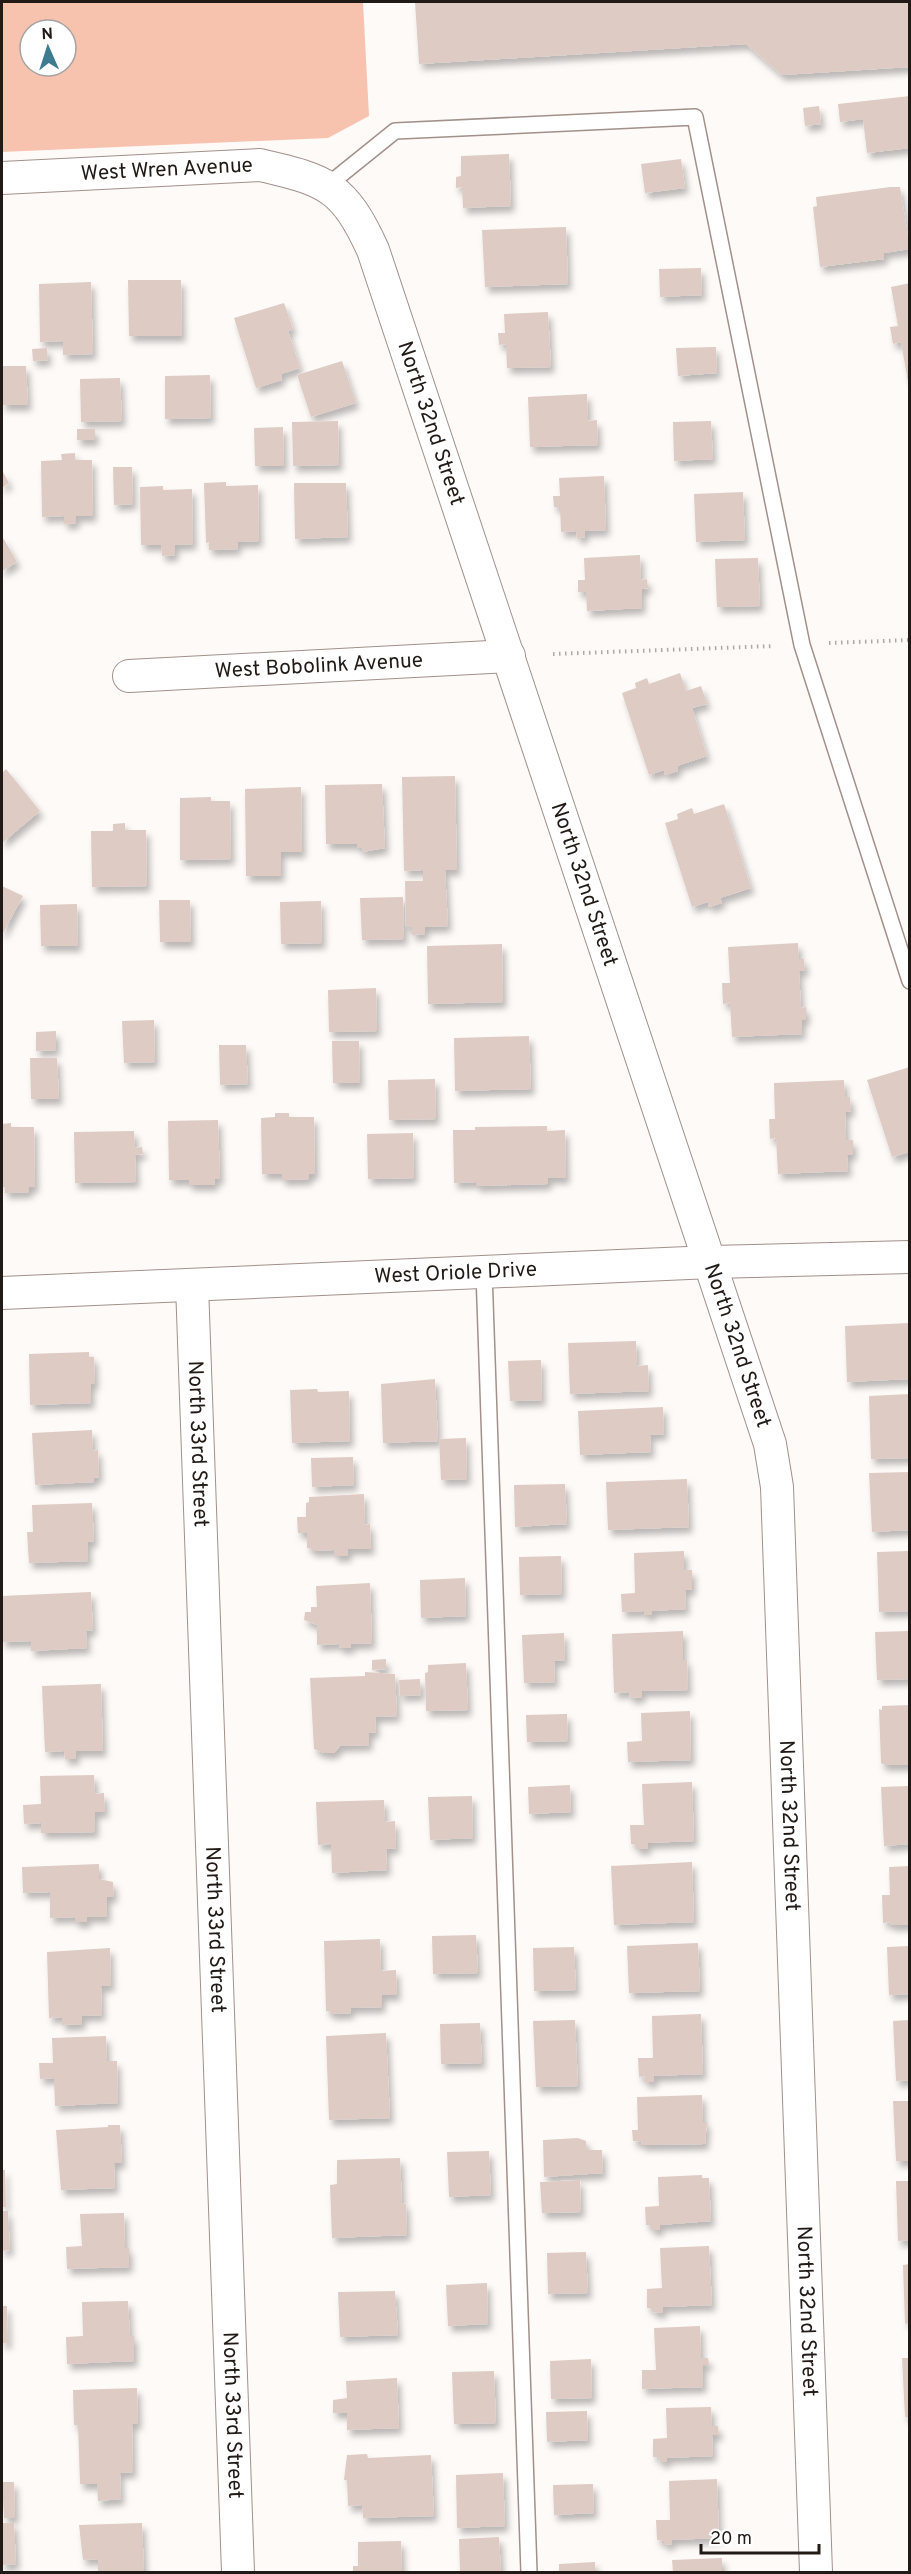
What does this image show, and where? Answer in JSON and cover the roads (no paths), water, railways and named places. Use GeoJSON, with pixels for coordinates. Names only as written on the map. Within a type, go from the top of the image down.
{"type":"FeatureCollection","features":[{"type":"Feature","properties":{"kind":"street","name":"West Wren Avenue"},"geometry":{"type":"LineString","coordinates":[[2,178],[260,165],[295,173],[328,185]]}},
{"type":"Feature","properties":{"kind":"street","name":"North 32nd Street"},"geometry":{"type":"LineString","coordinates":[[328,185],[355,213],[373,250],[770,1444],[777,1486],[816,2572]]}},
{"type":"Feature","properties":{"kind":"street","name":"West Bobolink Avenue"},"geometry":{"type":"LineString","coordinates":[[129,676],[509,656]]}},
{"type":"Feature","properties":{"kind":"street","name":"West Oriole Drive"},"geometry":{"type":"LineString","coordinates":[[2,1293],[711,1262],[909,1257]]}},
{"type":"Feature","properties":{"kind":"street","name":"North 33rd Street"},"geometry":{"type":"LineString","coordinates":[[192,1285],[238,2572]]}},
{"type":"Feature","properties":{"kind":"lane"},"geometry":{"type":"LineString","coordinates":[[328,185],[395,131],[696,117],[802,645],[909,981]]}},
{"type":"Feature","properties":{"kind":"lane"},"geometry":{"type":"LineString","coordinates":[[484,1272],[529,2572]]}}]}
